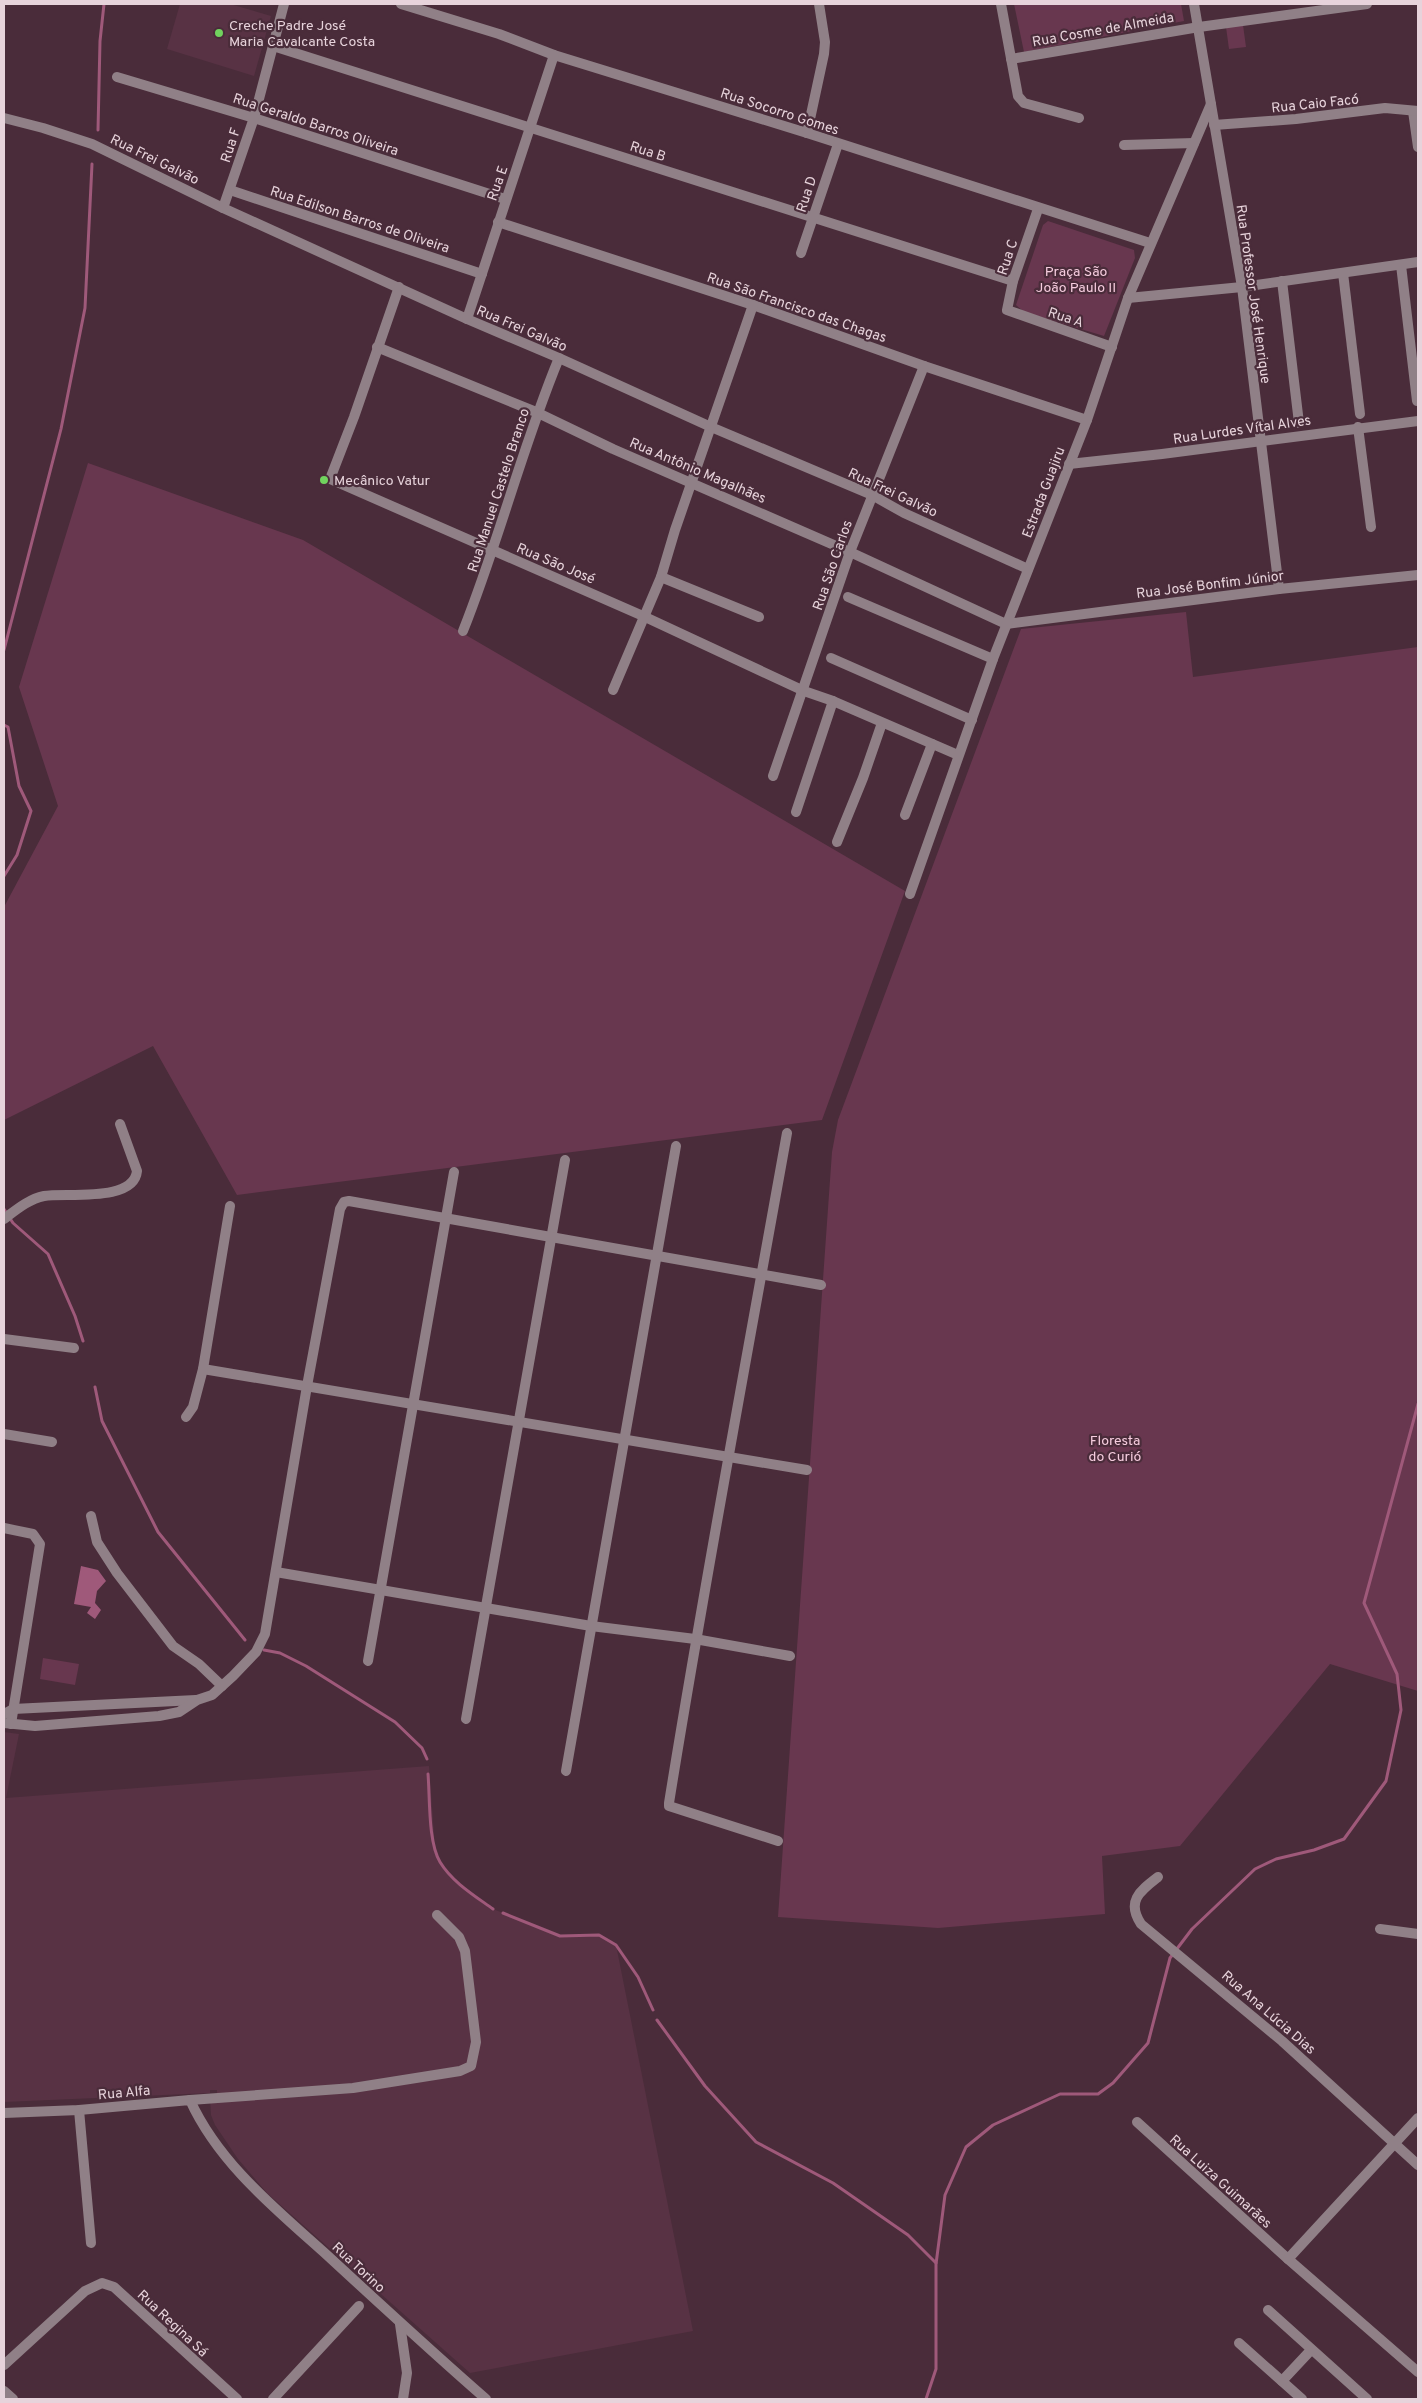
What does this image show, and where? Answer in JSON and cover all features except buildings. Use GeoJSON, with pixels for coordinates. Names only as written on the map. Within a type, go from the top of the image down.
{"type":"FeatureCollection","features":[{"type":"Feature","properties":{"kind":"street","name":"Rua F"},"geometry":{"type":"LineString","coordinates":[[223,208],[254,118],[284,4]]}},
{"type":"Feature","properties":{"kind":"street","name":"Rua Socorro Gomes"},"geometry":{"type":"LineString","coordinates":[[401,4],[499,34],[554,55],[807,133],[1038,209],[1150,243]]}},
{"type":"Feature","properties":{"kind":"street"},"geometry":{"type":"LineString","coordinates":[[807,133],[824,54],[825,42],[820,4]]}},
{"type":"Feature","properties":{"kind":"street"},"geometry":{"type":"LineString","coordinates":[[1002,4],[1018,96],[1024,103],[1079,118]]}},
{"type":"Feature","properties":{"kind":"street","name":"Rua Professor José Henrique"},"geometry":{"type":"LineString","coordinates":[[1194,4],[1242,287],[1279,589]]}},
{"type":"Feature","properties":{"kind":"street","name":"Rua Cosme de Almeida"},"geometry":{"type":"LineString","coordinates":[[1012,59],[1199,27],[1367,4]]}},
{"type":"Feature","properties":{"kind":"street","name":"Rua B"},"geometry":{"type":"LineString","coordinates":[[274,46],[813,219],[1013,281]]}},
{"type":"Feature","properties":{"kind":"street","name":"Rua E"},"geometry":{"type":"LineString","coordinates":[[467,319],[554,55]]}},
{"type":"Feature","properties":{"kind":"street","name":"Rua Geraldo Barros Oliveira"},"geometry":{"type":"LineString","coordinates":[[117,77],[254,118],[506,199]]}},
{"type":"Feature","properties":{"kind":"street","name":"Estrada Guajiru"},"geometry":{"type":"LineString","coordinates":[[910,894],[1006,624],[1087,420],[1128,298],[1211,104]]}},
{"type":"Feature","properties":{"kind":"street","name":"Rua Caio Facó"},"geometry":{"type":"LineString","coordinates":[[1214,125],[1296,119],[1385,108],[1415,111]]}},
{"type":"Feature","properties":{"kind":"street"},"geometry":{"type":"LineString","coordinates":[[1415,111],[1418,147]]}},
{"type":"Feature","properties":{"kind":"street","name":"Rua Frei Galvão"},"geometry":{"type":"LineString","coordinates":[[4,118],[92,144],[223,208],[467,319],[559,358],[711,427],[872,495],[904,513],[1028,568]]}},
{"type":"Feature","properties":{"kind":"street"},"geometry":{"type":"LineString","coordinates":[[1124,145],[1194,143]]}},
{"type":"Feature","properties":{"kind":"street","name":"Rua D"},"geometry":{"type":"LineString","coordinates":[[801,254],[838,144]]}},
{"type":"Feature","properties":{"kind":"street","name":"Rua Edilson Barros de Oliveira"},"geometry":{"type":"LineString","coordinates":[[230,190],[482,274]]}},
{"type":"Feature","properties":{"kind":"street","name":"Rua C"},"geometry":{"type":"LineString","coordinates":[[1011,313],[1006,308],[1013,281],[1038,209]]}},
{"type":"Feature","properties":{"kind":"street","name":"Rua São Francisco das Chagas"},"geometry":{"type":"LineString","coordinates":[[498,222],[753,305],[924,366],[1087,420]]}},
{"type":"Feature","properties":{"kind":"street"},"geometry":{"type":"LineString","coordinates":[[1128,298],[1242,287],[1418,262]]}},
{"type":"Feature","properties":{"kind":"street"},"geometry":{"type":"LineString","coordinates":[[1401,265],[1417,402]]}},
{"type":"Feature","properties":{"kind":"street"},"geometry":{"type":"LineString","coordinates":[[1343,273],[1360,414]]}},
{"type":"Feature","properties":{"kind":"street"},"geometry":{"type":"LineString","coordinates":[[1282,281],[1299,422]]}},
{"type":"Feature","properties":{"kind":"street","name":"Rua São José"},"geometry":{"type":"LineString","coordinates":[[398,287],[330,479],[643,616],[804,691],[832,701],[958,755]]}},
{"type":"Feature","properties":{"kind":"street"},"geometry":{"type":"LineString","coordinates":[[613,690],[643,616],[662,577],[675,530],[693,483],[753,305]]}},
{"type":"Feature","properties":{"kind":"street","name":"Rua A"},"geometry":{"type":"LineString","coordinates":[[1011,313],[1112,347]]}},
{"type":"Feature","properties":{"kind":"street","name":"Rua Antônio Magalhães"},"geometry":{"type":"LineString","coordinates":[[377,347],[536,412],[1006,624]]}},
{"type":"Feature","properties":{"kind":"street","name":"Rua Manuel Castelo Branco"},"geometry":{"type":"LineString","coordinates":[[463,631],[493,551],[536,412],[559,358]]}},
{"type":"Feature","properties":{"kind":"street","name":"Rua São Carlos"},"geometry":{"type":"LineString","coordinates":[[773,776],[804,691],[850,552],[924,366]]}},
{"type":"Feature","properties":{"kind":"street","name":"Rua Lurdes Vítal Alves"},"geometry":{"type":"LineString","coordinates":[[1069,464],[1418,421]]}},
{"type":"Feature","properties":{"kind":"street"},"geometry":{"type":"LineString","coordinates":[[1358,427],[1371,527]]}},
{"type":"Feature","properties":{"kind":"street","name":"Rua José Bonfim Júnior"},"geometry":{"type":"LineString","coordinates":[[1006,624],[1279,589],[1418,575]]}},
{"type":"Feature","properties":{"kind":"street"},"geometry":{"type":"LineString","coordinates":[[662,577],[759,618]]}},
{"type":"Feature","properties":{"kind":"street"},"geometry":{"type":"LineString","coordinates":[[848,597],[993,659]]}},
{"type":"Feature","properties":{"kind":"street"},"geometry":{"type":"LineString","coordinates":[[831,658],[972,720]]}},
{"type":"Feature","properties":{"kind":"street"},"geometry":{"type":"LineString","coordinates":[[796,812],[832,701]]}},
{"type":"Feature","properties":{"kind":"street"},"geometry":{"type":"LineString","coordinates":[[837,842],[863,778],[882,723]]}},
{"type":"Feature","properties":{"kind":"street"},"geometry":{"type":"LineString","coordinates":[[905,815],[932,744]]}},
{"type":"Feature","properties":{"kind":"street"},"geometry":{"type":"LineString","coordinates":[[6,1217],[38,1197],[96,1195],[113,1191],[135,1178],[137,1171],[120,1124]]}},
{"type":"Feature","properties":{"kind":"street"},"geometry":{"type":"LineString","coordinates":[[778,1841],[669,1806],[695,1639],[730,1457],[787,1132]]}},
{"type":"Feature","properties":{"kind":"street"},"geometry":{"type":"LineString","coordinates":[[566,1771],[676,1146]]}},
{"type":"Feature","properties":{"kind":"street"},"geometry":{"type":"LineString","coordinates":[[466,1719],[564,1160]]}},
{"type":"Feature","properties":{"kind":"street"},"geometry":{"type":"LineString","coordinates":[[368,1661],[454,1172]]}},
{"type":"Feature","properties":{"kind":"street"},"geometry":{"type":"LineString","coordinates":[[8,1712],[197,1700],[212,1695],[256,1652],[262,1641],[276,1572],[307,1386],[342,1204],[349,1201],[821,1284]]}},
{"type":"Feature","properties":{"kind":"street"},"geometry":{"type":"LineString","coordinates":[[186,1417],[193,1407],[203,1369],[230,1206]]}},
{"type":"Feature","properties":{"kind":"street"},"geometry":{"type":"LineString","coordinates":[[4,1339],[74,1348]]}},
{"type":"Feature","properties":{"kind":"street"},"geometry":{"type":"LineString","coordinates":[[203,1369],[807,1470]]}},
{"type":"Feature","properties":{"kind":"street"},"geometry":{"type":"LineString","coordinates":[[4,1434],[52,1442]]}},
{"type":"Feature","properties":{"kind":"street"},"geometry":{"type":"LineString","coordinates":[[91,1516],[97,1542],[105,1558],[173,1646],[199,1664],[222,1686]]}},
{"type":"Feature","properties":{"kind":"street"},"geometry":{"type":"LineString","coordinates":[[4,1528],[35,1536],[39,1540],[39,1550],[8,1712],[8,1723],[35,1726],[159,1716],[179,1712],[197,1700]]}},
{"type":"Feature","properties":{"kind":"street"},"geometry":{"type":"LineString","coordinates":[[276,1572],[591,1626],[695,1639],[790,1656]]}},
{"type":"Feature","properties":{"kind":"street","name":"Rua Ana Lúcia Dias"},"geometry":{"type":"LineString","coordinates":[[1158,1877],[1136,1898],[1134,1910],[1141,1924],[1275,2034],[1418,2165]]}},
{"type":"Feature","properties":{"kind":"street","name":"Rua Alfa"},"geometry":{"type":"LineString","coordinates":[[4,2113],[78,2110],[352,2088],[460,2072],[471,2066],[476,2042],[465,1951],[459,1937],[438,1916]]}},
{"type":"Feature","properties":{"kind":"street"},"geometry":{"type":"LineString","coordinates":[[1380,1929],[1418,1934]]}},
{"type":"Feature","properties":{"kind":"street","name":"Rua Torino"},"geometry":{"type":"LineString","coordinates":[[190,2100],[196,2113],[221,2148],[256,2190],[400,2324],[486,2399]]}},
{"type":"Feature","properties":{"kind":"street"},"geometry":{"type":"LineString","coordinates":[[78,2110],[91,2243]]}},
{"type":"Feature","properties":{"kind":"street"},"geometry":{"type":"LineString","coordinates":[[1288,2259],[1418,2118]]}},
{"type":"Feature","properties":{"kind":"street","name":"Rua Luiza Guimarães"},"geometry":{"type":"LineString","coordinates":[[1137,2122],[1288,2259],[1418,2372]]}},
{"type":"Feature","properties":{"kind":"street","name":"Rua Regina Sá"},"geometry":{"type":"LineString","coordinates":[[4,2364],[85,2291],[99,2283],[114,2287],[238,2399]]}},
{"type":"Feature","properties":{"kind":"street"},"geometry":{"type":"LineString","coordinates":[[273,2399],[359,2306]]}},
{"type":"Feature","properties":{"kind":"street"},"geometry":{"type":"LineString","coordinates":[[1268,2310],[1367,2399]]}},
{"type":"Feature","properties":{"kind":"street"},"geometry":{"type":"LineString","coordinates":[[400,2324],[407,2373],[403,2399]]}},
{"type":"Feature","properties":{"kind":"street"},"geometry":{"type":"LineString","coordinates":[[1240,2343],[1302,2399]]}},
{"type":"Feature","properties":{"kind":"street"},"geometry":{"type":"LineString","coordinates":[[1282,2381],[1311,2350]]}},
{"type":"Feature","properties":{"kind":"street"},"geometry":{"type":"LineString","coordinates":[[4,2391],[13,2399]]}},
{"type":"Feature","properties":{"kind":"shaded area","name":"Creche Padre José Maria Cavalcante Costa"},"geometry":{"type":"Polygon","coordinates":[[[180,4],[230,4],[271,16],[254,76],[167,49],[180,4]]]}},
{"type":"Feature","properties":{"kind":"shaded area"},"geometry":{"type":"Polygon","coordinates":[[[81,1566],[98,1570],[106,1581],[97,1591],[95,1603],[101,1610],[95,1619],[87,1613],[91,1607],[74,1604],[81,1566]]]}},
{"type":"Feature","properties":{"kind":"shaded area"},"geometry":{"type":"Polygon","coordinates":[[[4,1732],[19,1734],[6,1798],[429,1766],[435,1848],[440,1863],[459,1884],[493,1909],[560,1936],[599,1935],[616,1945],[693,2331],[470,2373],[267,2193],[238,2159],[215,2125],[211,2115],[210,2097],[217,2096],[217,2090],[210,2090],[210,2093],[4,2102],[4,1732]]]}},
{"type":"Feature","properties":{"kind":"green space"},"geometry":{"type":"Polygon","coordinates":[[[1014,4],[1181,4],[1184,21],[1024,52],[1014,4]]]}},
{"type":"Feature","properties":{"kind":"green space"},"geometry":{"type":"Polygon","coordinates":[[[1243,25],[1246,47],[1229,49],[1226,27],[1243,25]]]}},
{"type":"Feature","properties":{"kind":"green space","name":"Praça São João Paulo II"},"geometry":{"type":"Polygon","coordinates":[[[1048,221],[1134,250],[1135,258],[1104,336],[1024,312],[1016,305],[1043,225],[1048,221]]]}},
{"type":"Feature","properties":{"kind":"green space"},"geometry":{"type":"Polygon","coordinates":[[[88,463],[303,540],[905,891],[822,1120],[237,1195],[153,1046],[4,1120],[4,907],[58,806],[19,687],[88,463]]]}},
{"type":"Feature","properties":{"kind":"green space","name":"Floresta do Curió"},"geometry":{"type":"Polygon","coordinates":[[[1186,612],[1193,677],[1418,647],[1418,1691],[1330,1664],[1180,1846],[1102,1856],[1105,1914],[938,1928],[778,1917],[832,1152],[838,1120],[1021,629],[1186,612]]]}},
{"type":"Feature","properties":{"kind":"green space"},"geometry":{"type":"Polygon","coordinates":[[[43,1658],[79,1664],[75,1685],[40,1679],[43,1658]]]}},
{"type":"Feature","properties":{"kind":"waterway"},"geometry":{"type":"LineString","coordinates":[[98,130],[100,41],[104,4]]}},
{"type":"Feature","properties":{"kind":"waterway"},"geometry":{"type":"LineString","coordinates":[[4,650],[61,429],[85,308],[92,164]]}},
{"type":"Feature","properties":{"kind":"waterway"},"geometry":{"type":"LineString","coordinates":[[4,725],[8,727],[19,786],[31,811],[17,855],[4,876]]}},
{"type":"Feature","properties":{"kind":"waterway"},"geometry":{"type":"LineString","coordinates":[[4,1209],[13,1223],[48,1254],[75,1316],[83,1341]]}},
{"type":"Feature","properties":{"kind":"waterway"},"geometry":{"type":"LineString","coordinates":[[95,1387],[102,1421],[158,1532],[245,1640]]}},
{"type":"Feature","properties":{"kind":"waterway"},"geometry":{"type":"LineString","coordinates":[[926,2399],[936,2369],[936,2264],[945,2195],[966,2147],[993,2125],[1060,2094],[1098,2094],[1113,2083],[1148,2043],[1170,1958],[1192,1929],[1255,1869],[1276,1859],[1314,1850],[1344,1839],[1386,1781],[1401,1710],[1397,1674],[1364,1603],[1418,1404]]}},
{"type":"Feature","properties":{"kind":"waterway"},"geometry":{"type":"LineString","coordinates":[[264,1650],[280,1653],[306,1666],[395,1722],[422,1748],[427,1759]]}},
{"type":"Feature","properties":{"kind":"waterway"},"geometry":{"type":"LineString","coordinates":[[428,1774],[431,1832],[440,1862],[457,1882],[493,1909]]}},
{"type":"Feature","properties":{"kind":"waterway"},"geometry":{"type":"LineString","coordinates":[[503,1913],[560,1936],[599,1935],[616,1945],[638,1977],[653,2010]]}},
{"type":"Feature","properties":{"kind":"waterway"},"geometry":{"type":"LineString","coordinates":[[657,2020],[705,2086],[756,2142],[833,2183],[908,2235],[936,2263]]}},
{"type":"Feature","properties":{"kind":"place","name":"Creche Padre José Maria Cavalcante Costa"},"geometry":{"type":"Point","coordinates":[219,33]}},
{"type":"Feature","properties":{"kind":"place","name":"Mecânico Vatur"},"geometry":{"type":"Point","coordinates":[324,480]}}]}
